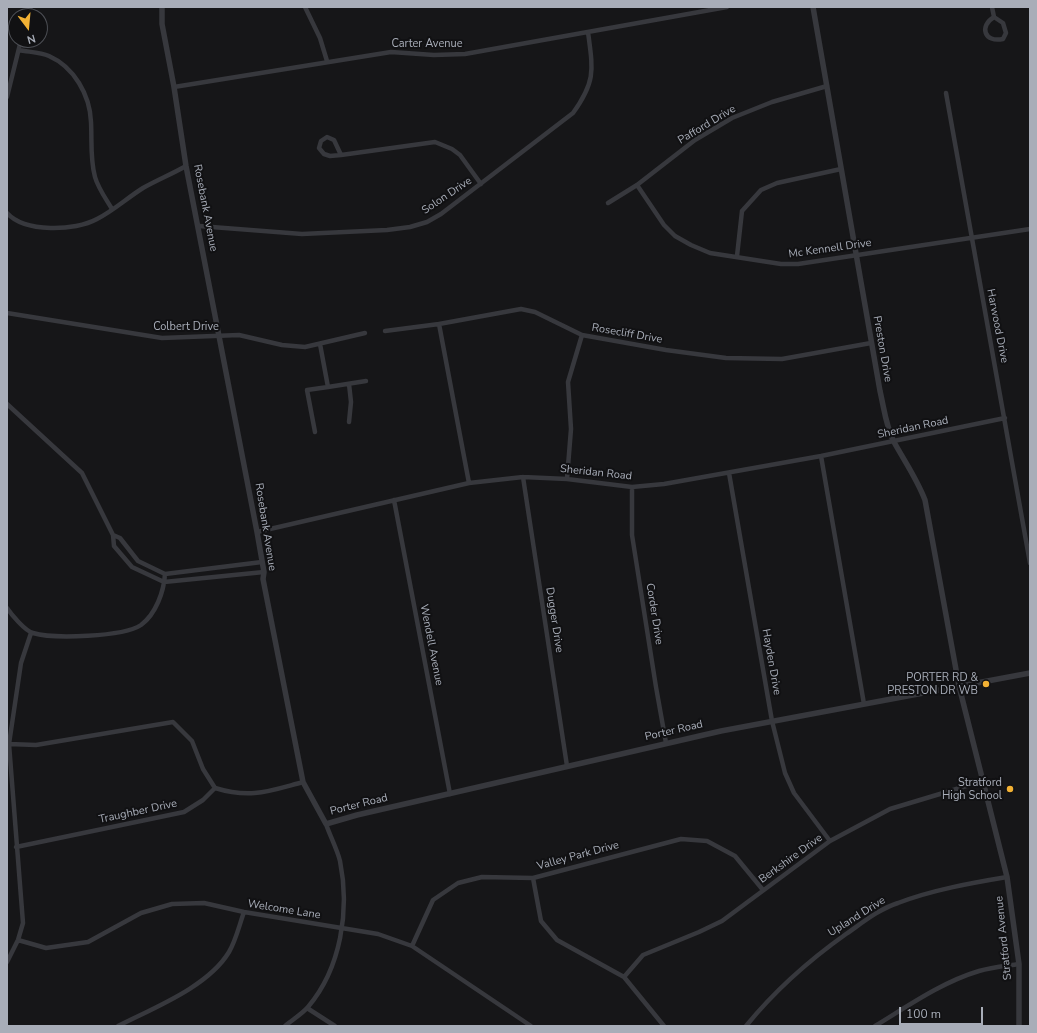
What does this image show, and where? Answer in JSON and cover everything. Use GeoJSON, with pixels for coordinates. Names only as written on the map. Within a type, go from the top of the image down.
{"type":"FeatureCollection","features":[{"type":"Feature","properties":{"kind":"street","name":"Rosebank Avenue"},"geometry":{"type":"LineString","coordinates":[[162,7],[162,24],[174,87],[186,166],[199,226],[257,532],[264,572],[263,579],[303,782],[326,824],[340,860],[345,894],[341,928],[335,956],[323,987],[307,1008],[285,1026]]}},
{"type":"Feature","properties":{"kind":"street"},"geometry":{"type":"LineString","coordinates":[[304,7],[320,38],[327,61]]}},
{"type":"Feature","properties":{"kind":"street","name":"Carter Avenue"},"geometry":{"type":"LineString","coordinates":[[174,87],[327,61],[391,52],[434,55],[465,54],[727,7]]}},
{"type":"Feature","properties":{"kind":"street","name":"Preston Drive"},"geometry":{"type":"LineString","coordinates":[[813,7],[871,343],[886,420],[894,441],[918,480],[925,500],[959,686]]}},
{"type":"Feature","properties":{"kind":"street"},"geometry":{"type":"LineString","coordinates":[[992,7],[994,17],[1003,23],[1006,33],[1003,39],[990,39],[986,35],[985,27],[988,20],[994,17]]}},
{"type":"Feature","properties":{"kind":"street","name":"Solon Drive"},"geometry":{"type":"LineString","coordinates":[[199,226],[302,234],[410,227],[427,222],[441,214],[573,114],[589,84],[593,67],[588,32]]}},
{"type":"Feature","properties":{"kind":"street"},"geometry":{"type":"LineString","coordinates":[[7,97],[19,50],[48,56],[68,67],[80,84],[89,107],[91,120],[92,161],[95,179],[112,209]]}},
{"type":"Feature","properties":{"kind":"street","name":"Pafford Drive"},"geometry":{"type":"LineString","coordinates":[[608,203],[637,185],[695,140],[732,118],[772,102],[827,86]]}},
{"type":"Feature","properties":{"kind":"street","name":"Harwood Drive"},"geometry":{"type":"LineString","coordinates":[[946,92],[1030,563]]}},
{"type":"Feature","properties":{"kind":"street"},"geometry":{"type":"LineString","coordinates":[[341,155],[334,140],[327,137],[321,140],[319,148],[324,154],[330,156],[341,155],[435,142],[456,152],[481,184]]}},
{"type":"Feature","properties":{"kind":"street"},"geometry":{"type":"LineString","coordinates":[[7,213],[12,219],[31,226],[55,228],[80,226],[97,219],[144,188],[186,166]]}},
{"type":"Feature","properties":{"kind":"street"},"geometry":{"type":"LineString","coordinates":[[737,256],[742,210],[761,190],[777,183],[841,169]]}},
{"type":"Feature","properties":{"kind":"street","name":"Mc Kennell Drive"},"geometry":{"type":"LineString","coordinates":[[637,185],[664,225],[675,236],[710,253],[737,256],[780,264],[798,264],[1030,229]]}},
{"type":"Feature","properties":{"kind":"street","name":"Rosecliff Drive"},"geometry":{"type":"LineString","coordinates":[[385,331],[440,324],[521,309],[535,312],[582,335],[666,350],[726,358],[759,360],[782,359],[871,343]]}},
{"type":"Feature","properties":{"kind":"street","name":"Colbert Drive"},"geometry":{"type":"LineString","coordinates":[[7,312],[162,338],[239,335],[282,345],[305,347],[365,333]]}},
{"type":"Feature","properties":{"kind":"street"},"geometry":{"type":"LineString","coordinates":[[440,324],[469,483]]}},
{"type":"Feature","properties":{"kind":"street"},"geometry":{"type":"LineString","coordinates":[[567,479],[571,429],[568,382],[582,335]]}},
{"type":"Feature","properties":{"kind":"street"},"geometry":{"type":"LineString","coordinates":[[320,344],[328,387]]}},
{"type":"Feature","properties":{"kind":"street"},"geometry":{"type":"LineString","coordinates":[[315,432],[307,390],[366,381]]}},
{"type":"Feature","properties":{"kind":"street"},"geometry":{"type":"LineString","coordinates":[[349,384],[351,402],[349,422]]}},
{"type":"Feature","properties":{"kind":"street"},"geometry":{"type":"LineString","coordinates":[[7,404],[82,473],[113,535],[114,546],[132,567],[164,582],[264,572]]}},
{"type":"Feature","properties":{"kind":"street","name":"Sheridan Road"},"geometry":{"type":"LineString","coordinates":[[257,532],[469,483],[523,477],[567,479],[632,487],[729,473],[821,456],[1005,418]]}},
{"type":"Feature","properties":{"kind":"street"},"geometry":{"type":"LineString","coordinates":[[821,456],[864,704]]}},
{"type":"Feature","properties":{"kind":"street","name":"Hayden Drive"},"geometry":{"type":"LineString","coordinates":[[729,473],[772,721],[785,773],[794,793],[830,841]]}},
{"type":"Feature","properties":{"kind":"street","name":"Dugger Drive"},"geometry":{"type":"LineString","coordinates":[[523,477],[567,766]]}},
{"type":"Feature","properties":{"kind":"street","name":"Corder Drive"},"geometry":{"type":"LineString","coordinates":[[632,487],[632,535],[666,743]]}},
{"type":"Feature","properties":{"kind":"street","name":"Wendell Avenue"},"geometry":{"type":"LineString","coordinates":[[394,500],[450,794]]}},
{"type":"Feature","properties":{"kind":"street"},"geometry":{"type":"LineString","coordinates":[[113,535],[120,538],[138,561],[165,574],[262,562]]}},
{"type":"Feature","properties":{"kind":"street"},"geometry":{"type":"LineString","coordinates":[[7,608],[31,633],[60,637],[122,632],[140,625],[155,609],[164,582],[165,574]]}},
{"type":"Feature","properties":{"kind":"street"},"geometry":{"type":"LineString","coordinates":[[7,962],[18,940],[23,923],[8,744],[21,664],[31,633]]}},
{"type":"Feature","properties":{"kind":"street","name":"Porter Road"},"geometry":{"type":"LineString","coordinates":[[326,824],[357,814],[450,794],[666,743],[772,721],[1030,673]]}},
{"type":"Feature","properties":{"kind":"street","name":"Stratford Avenue"},"geometry":{"type":"LineString","coordinates":[[959,686],[1007,877],[1019,964],[1019,1026]]}},
{"type":"Feature","properties":{"kind":"street"},"geometry":{"type":"LineString","coordinates":[[8,744],[36,745],[173,722],[192,741],[203,769],[216,788],[234,794],[257,794],[303,782]]}},
{"type":"Feature","properties":{"kind":"street","name":"Berkshire Drive"},"geometry":{"type":"LineString","coordinates":[[624,977],[643,955],[709,928],[830,841],[890,809],[983,781]]}},
{"type":"Feature","properties":{"kind":"street","name":"Traughber Drive"},"geometry":{"type":"LineString","coordinates":[[16,847],[184,812],[203,800],[216,788]]}},
{"type":"Feature","properties":{"kind":"street","name":"Valley Park Drive"},"geometry":{"type":"LineString","coordinates":[[412,946],[433,900],[458,883],[482,877],[533,878],[682,839],[707,841],[735,856],[763,890]]}},
{"type":"Feature","properties":{"kind":"street","name":"Upland Drive"},"geometry":{"type":"LineString","coordinates":[[746,1026],[765,1002],[810,959],[862,922],[897,903],[967,884],[1007,877]]}},
{"type":"Feature","properties":{"kind":"street"},"geometry":{"type":"LineString","coordinates":[[533,878],[541,921],[557,940],[624,977],[664,1026]]}},
{"type":"Feature","properties":{"kind":"street","name":"Welcome Lane"},"geometry":{"type":"LineString","coordinates":[[18,940],[46,948],[88,942],[141,913],[172,904],[204,903],[244,912],[378,934],[412,946],[531,1026]]}},
{"type":"Feature","properties":{"kind":"street"},"geometry":{"type":"LineString","coordinates":[[118,1026],[196,985],[212,974],[229,951],[244,912]]}},
{"type":"Feature","properties":{"kind":"street"},"geometry":{"type":"LineString","coordinates":[[875,1026],[910,1004],[955,981],[979,971],[1019,964]]}},
{"type":"Feature","properties":{"kind":"street"},"geometry":{"type":"LineString","coordinates":[[307,1008],[335,1026]]}},
{"type":"Feature","properties":{"kind":"place","name":"PORTER RD & PRESTON DR WB"},"geometry":{"type":"Point","coordinates":[986,684]}},
{"type":"Feature","properties":{"kind":"place","name":"Stratford High School"},"geometry":{"type":"Point","coordinates":[1010,789]}}]}
